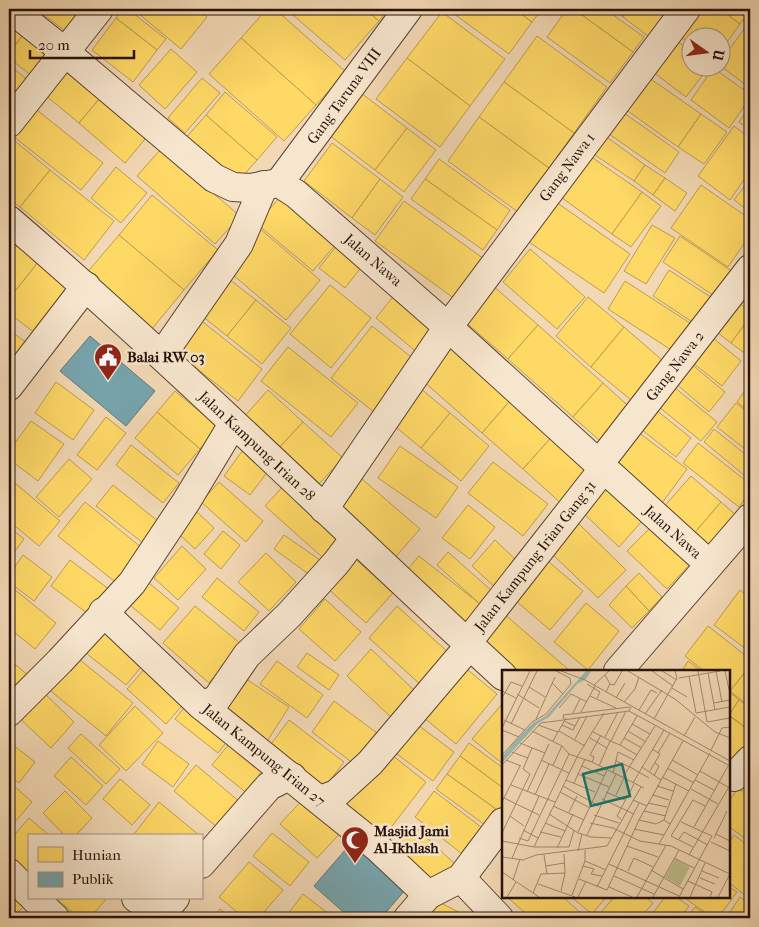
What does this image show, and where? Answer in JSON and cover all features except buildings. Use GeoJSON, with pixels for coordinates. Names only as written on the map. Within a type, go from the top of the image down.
{"type":"FeatureCollection","features":[{"type":"Feature","properties":{"kind":"street"},"geometry":{"type":"LineString","coordinates":[[11,9],[65,52],[214,178],[233,187],[250,188],[272,184]]}},
{"type":"Feature","properties":{"kind":"street"},"geometry":{"type":"LineString","coordinates":[[9,123],[100,9]]}},
{"type":"Feature","properties":{"kind":"street","name":"Gang Taruna VIII"},"geometry":{"type":"LineString","coordinates":[[162,355],[239,244],[272,184],[408,9]]}},
{"type":"Feature","properties":{"kind":"street","name":"Gang Nawa 1"},"geometry":{"type":"LineString","coordinates":[[324,509],[448,327],[686,9]]}},
{"type":"Feature","properties":{"kind":"street","name":"Jalan Nawa"},"geometry":{"type":"LineString","coordinates":[[272,184],[296,194],[448,327],[709,564]]}},
{"type":"Feature","properties":{"kind":"street","name":"Jalan Kampung Irian 28"},"geometry":{"type":"LineString","coordinates":[[9,220],[162,355],[233,424],[502,675]]}},
{"type":"Feature","properties":{"kind":"street","name":"Gang Nawa 2"},"geometry":{"type":"LineString","coordinates":[[601,466],[750,269]]}},
{"type":"Feature","properties":{"kind":"street"},"geometry":{"type":"LineString","coordinates":[[9,386],[86,286]]}},
{"type":"Feature","properties":{"kind":"street"},"geometry":{"type":"LineString","coordinates":[[9,712],[60,661],[103,612],[132,583],[186,502],[233,424]]}},
{"type":"Feature","properties":{"kind":"street","name":"Jalan Kampung Irian Gang 31"},"geometry":{"type":"LineString","coordinates":[[320,800],[336,794],[370,763],[468,644],[601,466]]}},
{"type":"Feature","properties":{"kind":"street"},"geometry":{"type":"LineString","coordinates":[[619,670],[750,518]]}},
{"type":"Feature","properties":{"kind":"street"},"geometry":{"type":"LineString","coordinates":[[201,705],[216,700],[247,656],[289,615],[336,563],[355,538]]}},
{"type":"Feature","properties":{"kind":"street","name":"Jalan Kampung Irian 27"},"geometry":{"type":"LineString","coordinates":[[103,612],[201,705],[377,847],[428,895]]}},
{"type":"Feature","properties":{"kind":"street"},"geometry":{"type":"LineString","coordinates":[[729,774],[734,777],[750,760]]}},
{"type":"Feature","properties":{"kind":"street"},"geometry":{"type":"LineString","coordinates":[[202,863],[269,786],[292,777]]}},
{"type":"Feature","properties":{"kind":"street"},"geometry":{"type":"LineString","coordinates":[[408,918],[428,895],[461,878],[502,823]]}},
{"type":"Feature","properties":{"kind":"street"},"geometry":{"type":"LineString","coordinates":[[9,873],[28,892]]}},
{"type":"Feature","properties":{"kind":"street"},"geometry":{"type":"LineString","coordinates":[[461,878],[499,918]]}},
{"type":"Feature","properties":{"kind":"street"},"geometry":{"type":"LineString","coordinates":[[36,900],[55,918]]}},
{"type":"Feature","properties":{"kind":"street"},"geometry":{"type":"LineString","coordinates":[[132,900],[159,914],[173,900]]}},
{"type":"Feature","properties":{"kind":"place","name":"Balai RW 03"},"geometry":{"type":"Point","coordinates":[108,381]}},
{"type":"Feature","properties":{"kind":"place","name":"Masjid Jami Al-Ikhlash"},"geometry":{"type":"Point","coordinates":[355,864]}}]}
